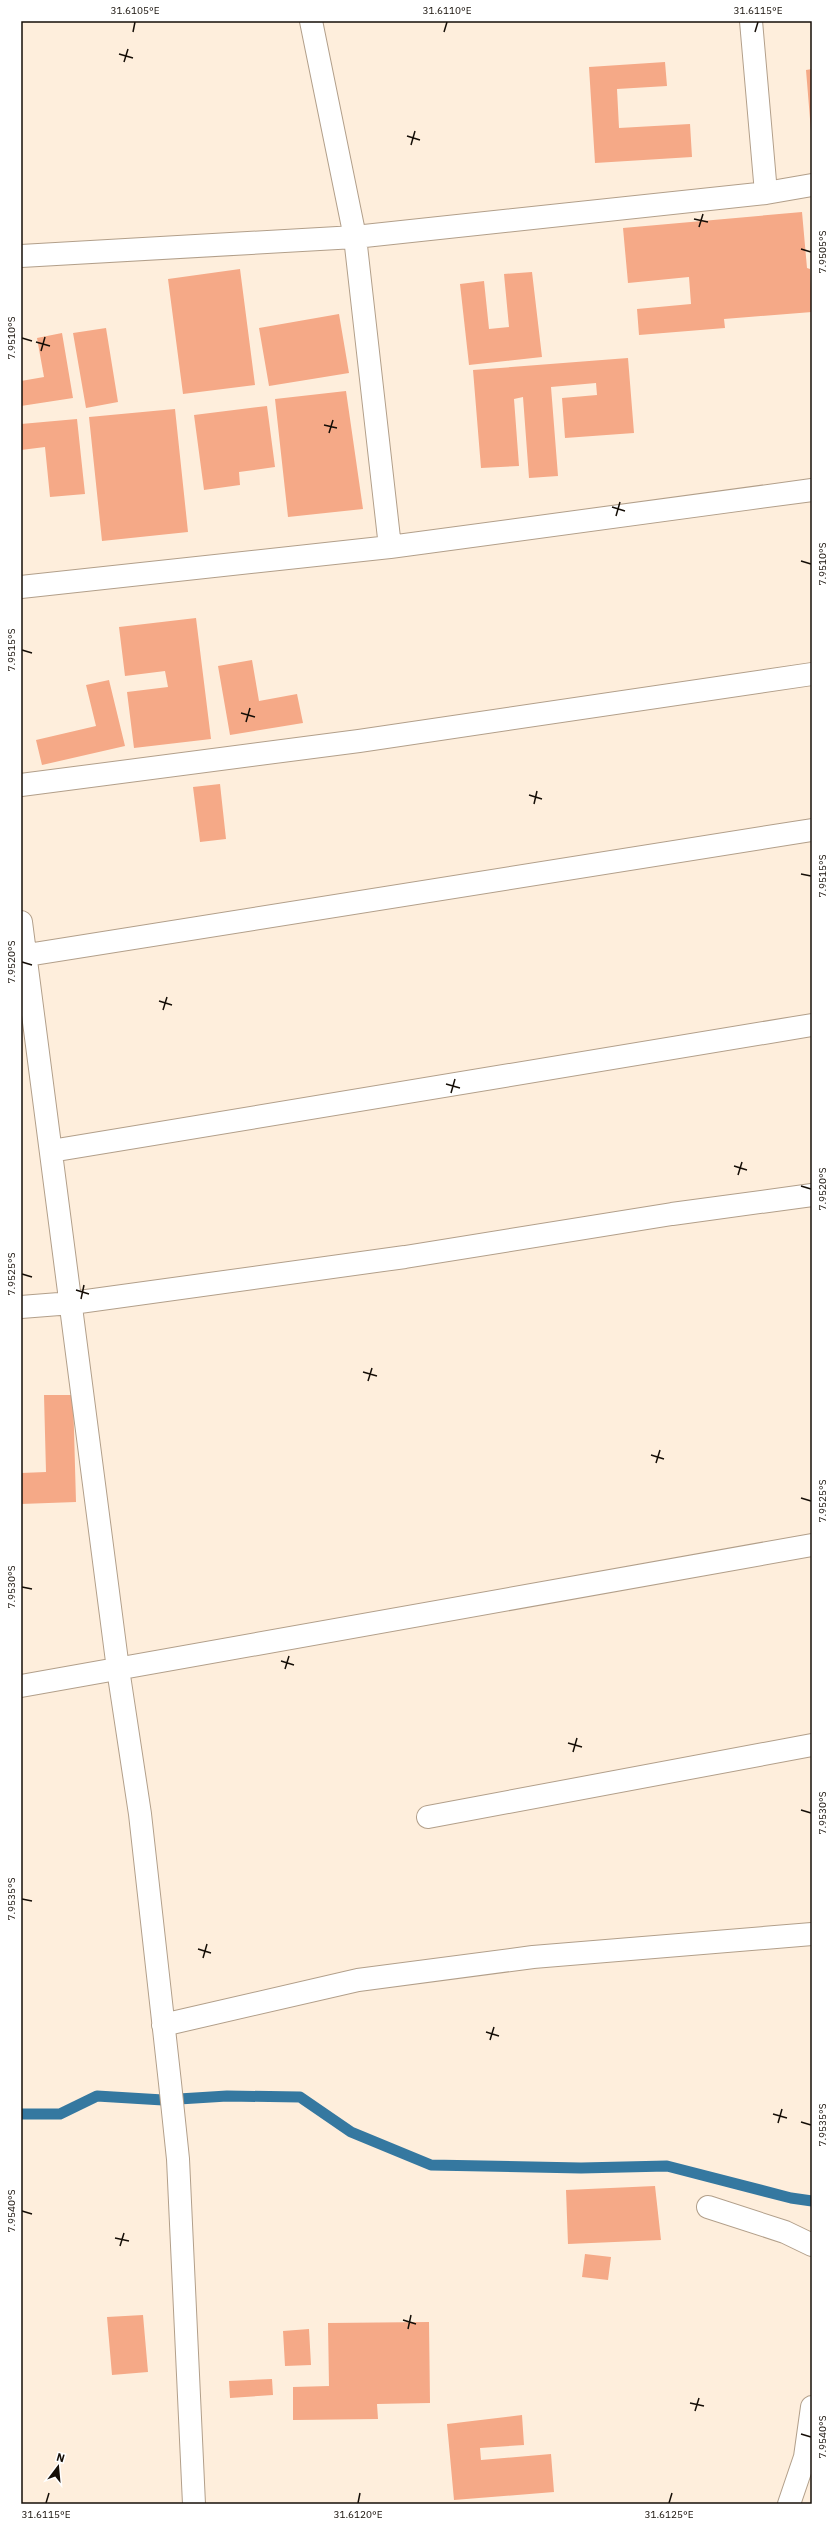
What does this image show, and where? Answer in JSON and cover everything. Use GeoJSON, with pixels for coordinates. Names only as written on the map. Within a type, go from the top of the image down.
{"type":"FeatureCollection","features":[{"type":"Feature","properties":{"kind":"street"},"geometry":{"type":"LineString","coordinates":[[311,21],[355,237],[390,547]]}},
{"type":"Feature","properties":{"kind":"street"},"geometry":{"type":"LineString","coordinates":[[751,21],[766,193]]}},
{"type":"Feature","properties":{"kind":"street"},"geometry":{"type":"LineString","coordinates":[[21,256],[355,237],[766,193],[812,185]]}},
{"type":"Feature","properties":{"kind":"street"},"geometry":{"type":"LineString","coordinates":[[21,588],[390,547],[812,490]]}},
{"type":"Feature","properties":{"kind":"street"},"geometry":{"type":"LineString","coordinates":[[21,785],[359,741],[812,674]]}},
{"type":"Feature","properties":{"kind":"street"},"geometry":{"type":"LineString","coordinates":[[23,956],[812,830]]}},
{"type":"Feature","properties":{"kind":"street"},"geometry":{"type":"LineString","coordinates":[[21,922],[23,956],[52,1150],[118,1669],[140,1814],[164,2026],[178,2159],[194,2504]]}},
{"type":"Feature","properties":{"kind":"street"},"geometry":{"type":"LineString","coordinates":[[52,1150],[812,1025]]}},
{"type":"Feature","properties":{"kind":"street"},"geometry":{"type":"LineString","coordinates":[[21,1307],[72,1303],[405,1257],[672,1214],[812,1196]]}},
{"type":"Feature","properties":{"kind":"street"},"geometry":{"type":"LineString","coordinates":[[21,1686],[812,1545]]}},
{"type":"Feature","properties":{"kind":"street"},"geometry":{"type":"LineString","coordinates":[[428,1817],[812,1744]]}},
{"type":"Feature","properties":{"kind":"street"},"geometry":{"type":"LineString","coordinates":[[164,2026],[358,1980],[533,1957],[812,1934]]}},
{"type":"Feature","properties":{"kind":"street"},"geometry":{"type":"LineString","coordinates":[[708,2206],[785,2232],[812,2245]]}},
{"type":"Feature","properties":{"kind":"street"},"geometry":{"type":"LineString","coordinates":[[788,2504],[805,2457],[812,2407]]}},
{"type":"Feature","properties":{"kind":"building"},"geometry":{"type":"Polygon","coordinates":[[[665,62],[667,86],[617,89],[619,128],[690,124],[692,157],[595,163],[589,67],[665,62]]]}},
{"type":"Feature","properties":{"kind":"building"},"geometry":{"type":"Polygon","coordinates":[[[812,69],[812,131],[811,131],[806,70],[812,69]]]}},
{"type":"Feature","properties":{"kind":"building"},"geometry":{"type":"Polygon","coordinates":[[[802,212],[807,268],[810,269],[812,312],[724,319],[725,328],[639,335],[637,309],[691,304],[689,277],[628,283],[623,228],[802,212]]]}},
{"type":"Feature","properties":{"kind":"building"},"geometry":{"type":"Polygon","coordinates":[[[240,269],[255,385],[183,394],[168,279],[240,269]]]}},
{"type":"Feature","properties":{"kind":"building"},"geometry":{"type":"Polygon","coordinates":[[[532,272],[542,357],[469,365],[460,284],[484,281],[489,329],[509,327],[504,274],[532,272]]]}},
{"type":"Feature","properties":{"kind":"building"},"geometry":{"type":"Polygon","coordinates":[[[339,314],[349,373],[269,386],[259,328],[339,314]]]}},
{"type":"Feature","properties":{"kind":"building"},"geometry":{"type":"Polygon","coordinates":[[[106,328],[118,402],[86,408],[73,333],[106,328]]]}},
{"type":"Feature","properties":{"kind":"building"},"geometry":{"type":"Polygon","coordinates":[[[62,333],[73,398],[21,406],[21,381],[44,377],[37,338],[62,333]]]}},
{"type":"Feature","properties":{"kind":"building"},"geometry":{"type":"Polygon","coordinates":[[[628,358],[634,433],[565,438],[562,398],[597,395],[596,383],[551,387],[558,476],[529,478],[523,397],[514,399],[519,466],[481,468],[473,370],[628,358]]]}},
{"type":"Feature","properties":{"kind":"building"},"geometry":{"type":"Polygon","coordinates":[[[346,391],[363,509],[288,517],[275,399],[346,391]]]}},
{"type":"Feature","properties":{"kind":"building"},"geometry":{"type":"Polygon","coordinates":[[[267,406],[275,467],[239,472],[240,485],[204,490],[194,415],[267,406]]]}},
{"type":"Feature","properties":{"kind":"building"},"geometry":{"type":"Polygon","coordinates":[[[175,409],[188,532],[102,541],[89,417],[175,409]]]}},
{"type":"Feature","properties":{"kind":"building"},"geometry":{"type":"Polygon","coordinates":[[[77,419],[85,494],[50,497],[45,447],[21,450],[21,424],[77,419]]]}},
{"type":"Feature","properties":{"kind":"building"},"geometry":{"type":"Polygon","coordinates":[[[196,618],[211,739],[134,748],[127,692],[168,687],[165,671],[125,676],[119,627],[196,618]]]}},
{"type":"Feature","properties":{"kind":"building"},"geometry":{"type":"Polygon","coordinates":[[[252,660],[259,701],[297,694],[303,723],[230,735],[218,666],[252,660]]]}},
{"type":"Feature","properties":{"kind":"building"},"geometry":{"type":"Polygon","coordinates":[[[109,680],[125,746],[42,765],[36,740],[96,726],[86,685],[109,680]]]}},
{"type":"Feature","properties":{"kind":"building"},"geometry":{"type":"Polygon","coordinates":[[[220,784],[226,839],[200,842],[193,787],[220,784]]]}},
{"type":"Feature","properties":{"kind":"building"},"geometry":{"type":"Polygon","coordinates":[[[44,1395],[73,1395],[76,1502],[21,1504],[21,1473],[46,1472],[44,1395]]]}},
{"type":"Feature","properties":{"kind":"building"},"geometry":{"type":"Polygon","coordinates":[[[655,2186],[661,2240],[568,2244],[566,2190],[655,2186]]]}},
{"type":"Feature","properties":{"kind":"building"},"geometry":{"type":"Polygon","coordinates":[[[585,2254],[611,2257],[608,2280],[582,2277],[585,2254]]]}},
{"type":"Feature","properties":{"kind":"building"},"geometry":{"type":"Polygon","coordinates":[[[143,2315],[148,2372],[112,2375],[107,2317],[143,2315]]]}},
{"type":"Feature","properties":{"kind":"building"},"geometry":{"type":"Polygon","coordinates":[[[429,2322],[430,2403],[377,2404],[378,2419],[293,2420],[293,2387],[329,2386],[328,2323],[429,2322]]]}},
{"type":"Feature","properties":{"kind":"building"},"geometry":{"type":"Polygon","coordinates":[[[309,2329],[311,2365],[285,2366],[283,2331],[309,2329]]]}},
{"type":"Feature","properties":{"kind":"building"},"geometry":{"type":"Polygon","coordinates":[[[272,2379],[273,2395],[230,2398],[229,2381],[272,2379]]]}},
{"type":"Feature","properties":{"kind":"building"},"geometry":{"type":"Polygon","coordinates":[[[522,2415],[524,2445],[480,2448],[481,2460],[551,2454],[554,2492],[454,2500],[447,2424],[522,2415]]]}},
{"type":"Feature","properties":{"kind":"waterway"},"geometry":{"type":"LineString","coordinates":[[21,2114],[60,2114],[97,2096],[163,2100],[227,2096],[300,2097],[351,2132],[431,2165],[581,2168],[667,2166],[791,2198],[812,2201]]}}]}
